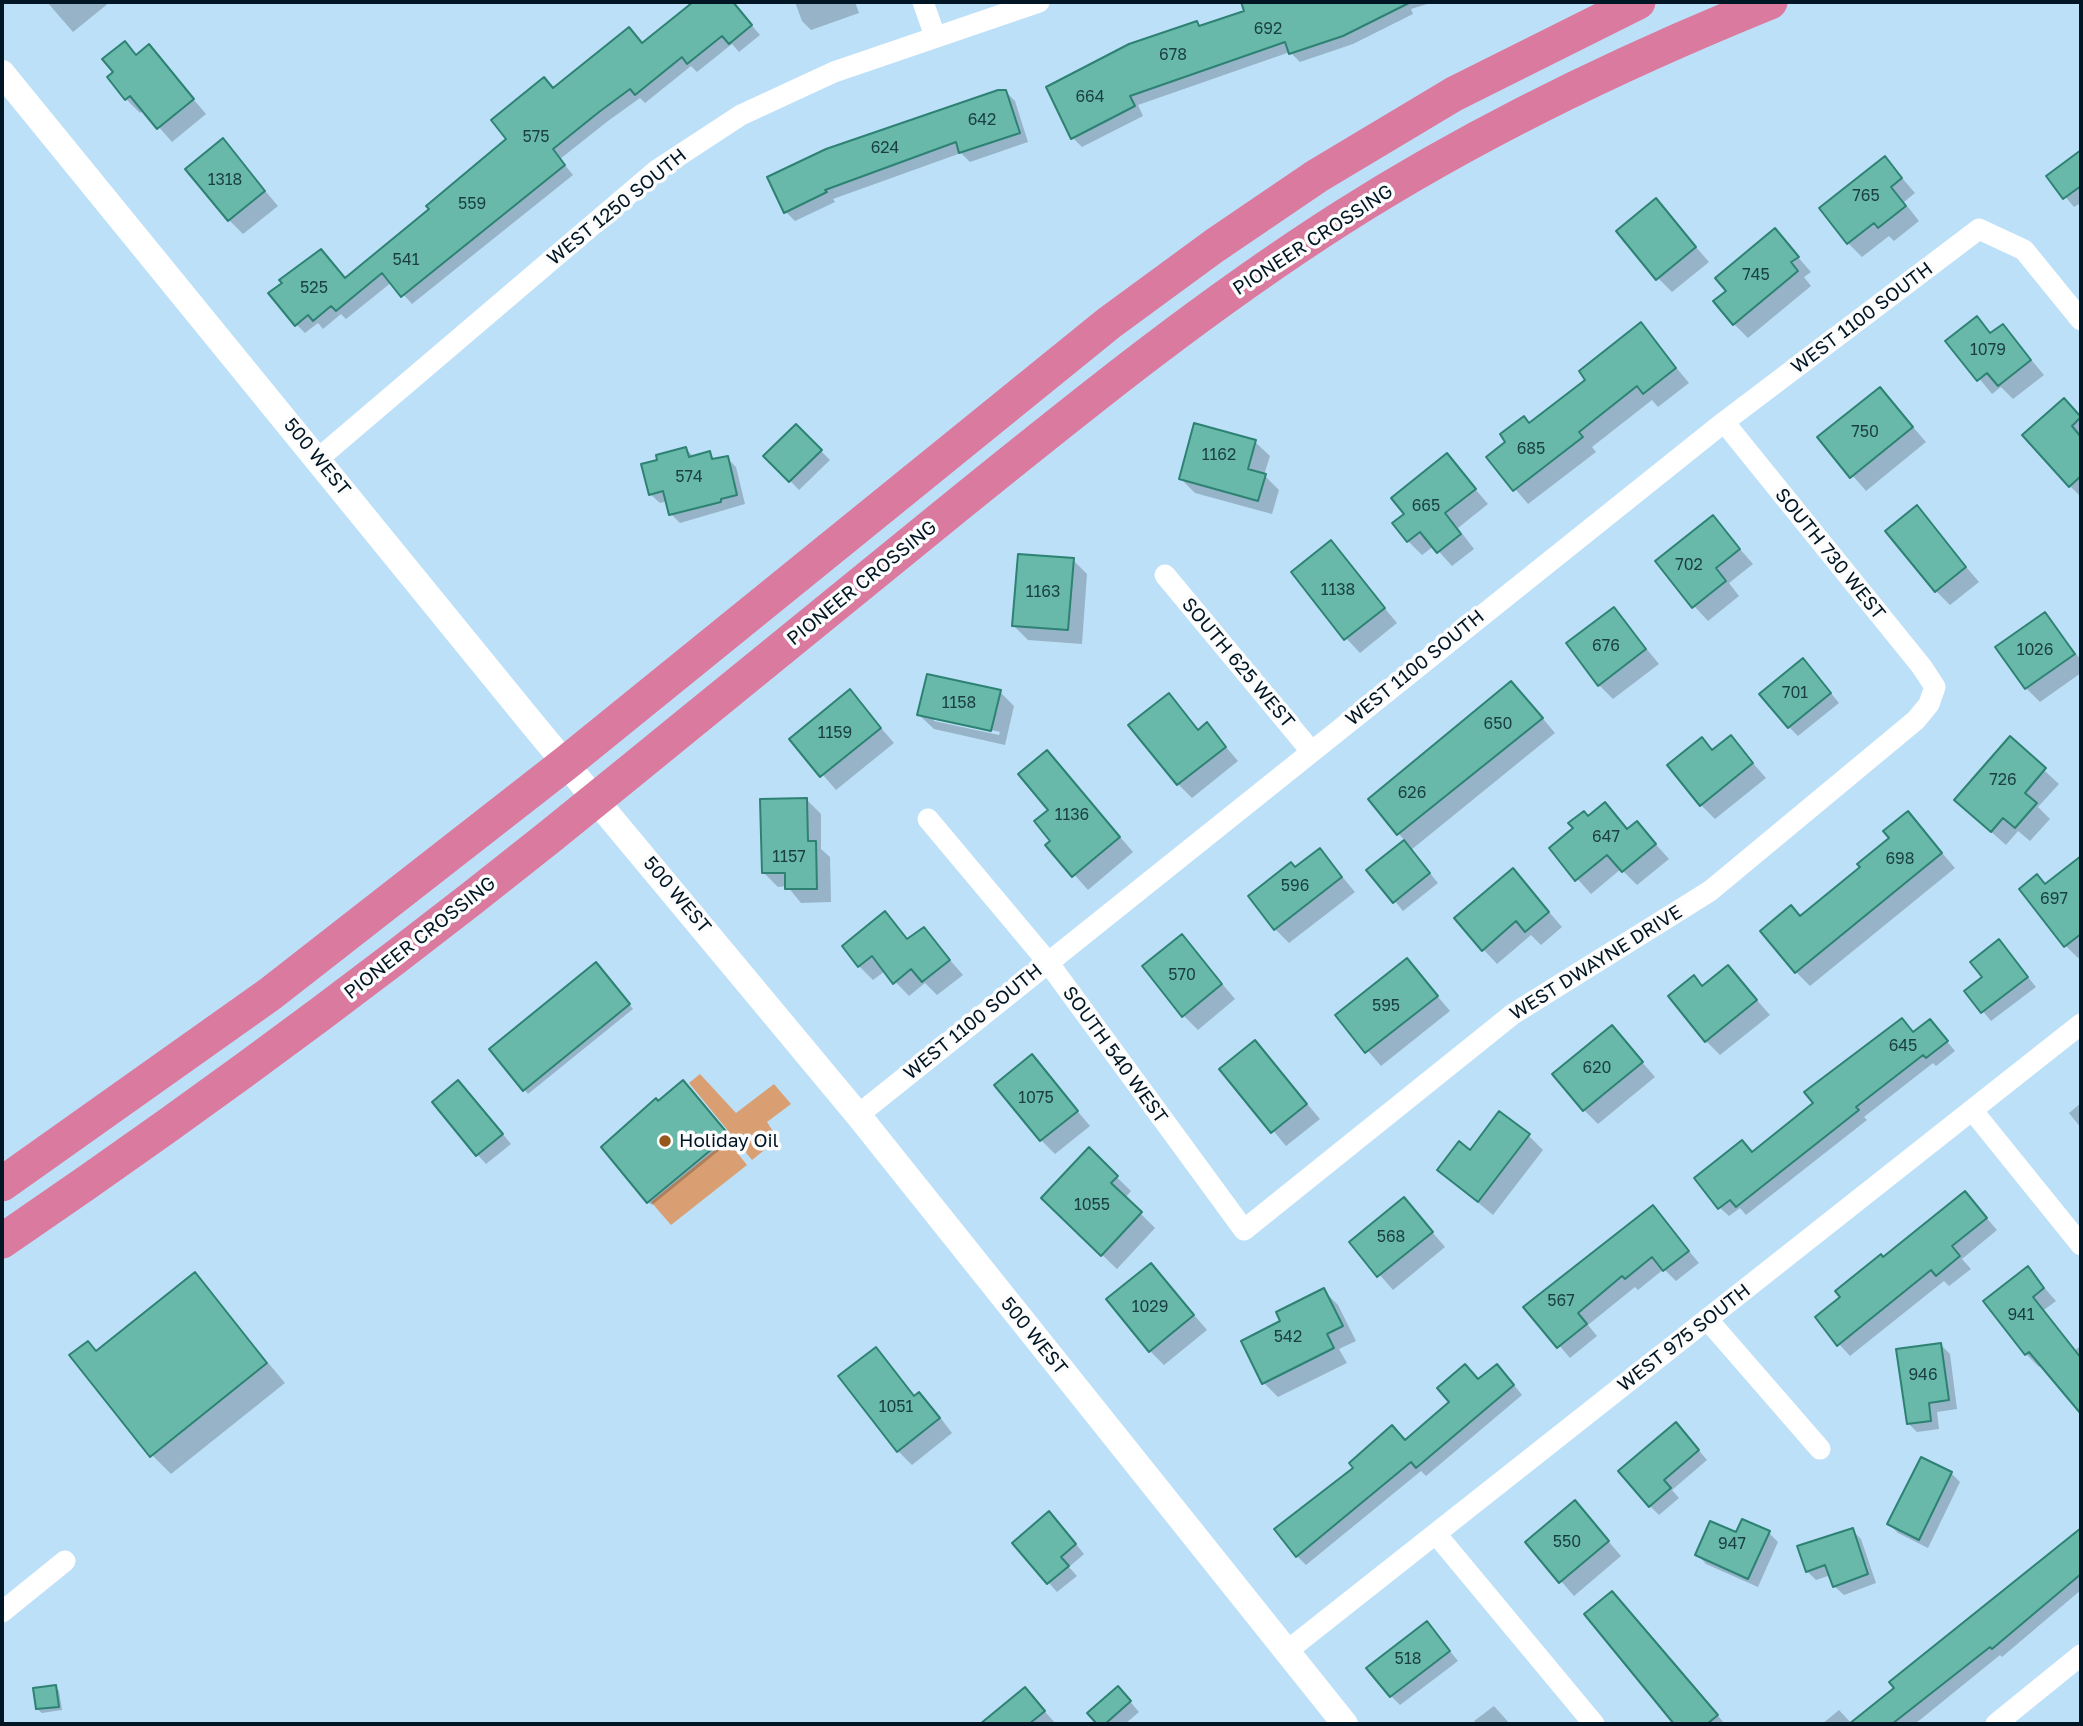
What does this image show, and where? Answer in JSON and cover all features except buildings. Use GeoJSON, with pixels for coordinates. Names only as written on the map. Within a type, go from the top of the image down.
{"type":"FeatureCollection","features":[{"type":"Feature","properties":{"kind":"highway"},"geometry":{"type":"LineString","coordinates":[[2,1184],[259,1001],[566,763],[1109,323],[1214,246],[1317,176],[1454,94],[1638,2]]}},
{"type":"Feature","properties":{"kind":"highway","name":"PIONEER CROSSING"},"geometry":{"type":"LineString","coordinates":[[2,1241],[164,1130],[306,1027],[597,799],[1130,365],[1237,288],[1343,216],[1481,135],[1641,55],[1770,2]]}},
{"type":"Feature","properties":{"kind":"street"},"geometry":{"type":"LineString","coordinates":[[923,2],[935,36]]}},
{"type":"Feature","properties":{"kind":"street","name":"WEST 1250 SOUTH"},"geometry":{"type":"LineString","coordinates":[[319,458],[657,170],[741,115],[834,72],[1039,2]]}},
{"type":"Feature","properties":{"kind":"street","name":"500 WEST"},"geometry":{"type":"LineString","coordinates":[[2,73],[566,763],[858,1115],[1345,1724]]}},
{"type":"Feature","properties":{"kind":"street","name":"WEST 1100 SOUTH"},"geometry":{"type":"LineString","coordinates":[[858,1115],[1047,961],[1724,422],[1979,229],[2024,250],[2081,320]]}},
{"type":"Feature","properties":{"kind":"street","name":"SOUTH 730 WEST"},"geometry":{"type":"LineString","coordinates":[[1724,422],[1935,687]]}},
{"type":"Feature","properties":{"kind":"street","name":"SOUTH 625 WEST"},"geometry":{"type":"LineString","coordinates":[[1164,575],[1311,751]]}},
{"type":"Feature","properties":{"kind":"street","name":"WEST DWAYNE DRIVE"},"geometry":{"type":"LineString","coordinates":[[1244,1230],[1513,1014],[1710,891],[1916,720],[1929,704],[1935,687]]}},
{"type":"Feature","properties":{"kind":"street","name":"SOUTH 540 WEST"},"geometry":{"type":"LineString","coordinates":[[928,819],[1047,961],[1244,1230]]}},
{"type":"Feature","properties":{"kind":"street","name":"WEST 975 SOUTH"},"geometry":{"type":"LineString","coordinates":[[1286,1651],[2081,1024]]}},
{"type":"Feature","properties":{"kind":"street"},"geometry":{"type":"LineString","coordinates":[[1972,1110],[2081,1245]]}},
{"type":"Feature","properties":{"kind":"street"},"geometry":{"type":"LineString","coordinates":[[1707,1319],[1820,1449]]}},
{"type":"Feature","properties":{"kind":"street"},"geometry":{"type":"LineString","coordinates":[[1436,1534],[1594,1724]]}},
{"type":"Feature","properties":{"kind":"street"},"geometry":{"type":"LineString","coordinates":[[2,1612],[65,1561]]}},
{"type":"Feature","properties":{"kind":"street"},"geometry":{"type":"LineString","coordinates":[[1996,1724],[2081,1655]]}},
{"type":"Feature","properties":{"kind":"shaded area"},"geometry":{"type":"Polygon","coordinates":[[[700,1074],[736,1113],[774,1084],[791,1104],[767,1122],[778,1139],[752,1160],[689,1083],[700,1074]]]}},
{"type":"Feature","properties":{"kind":"shaded area"},"geometry":{"type":"Polygon","coordinates":[[[727,1140],[747,1165],[671,1225],[651,1202],[727,1140]]]}},
{"type":"Feature","properties":{"kind":"place","name":"Holiday Oil"},"geometry":{"type":"Point","coordinates":[665,1141]}}]}
